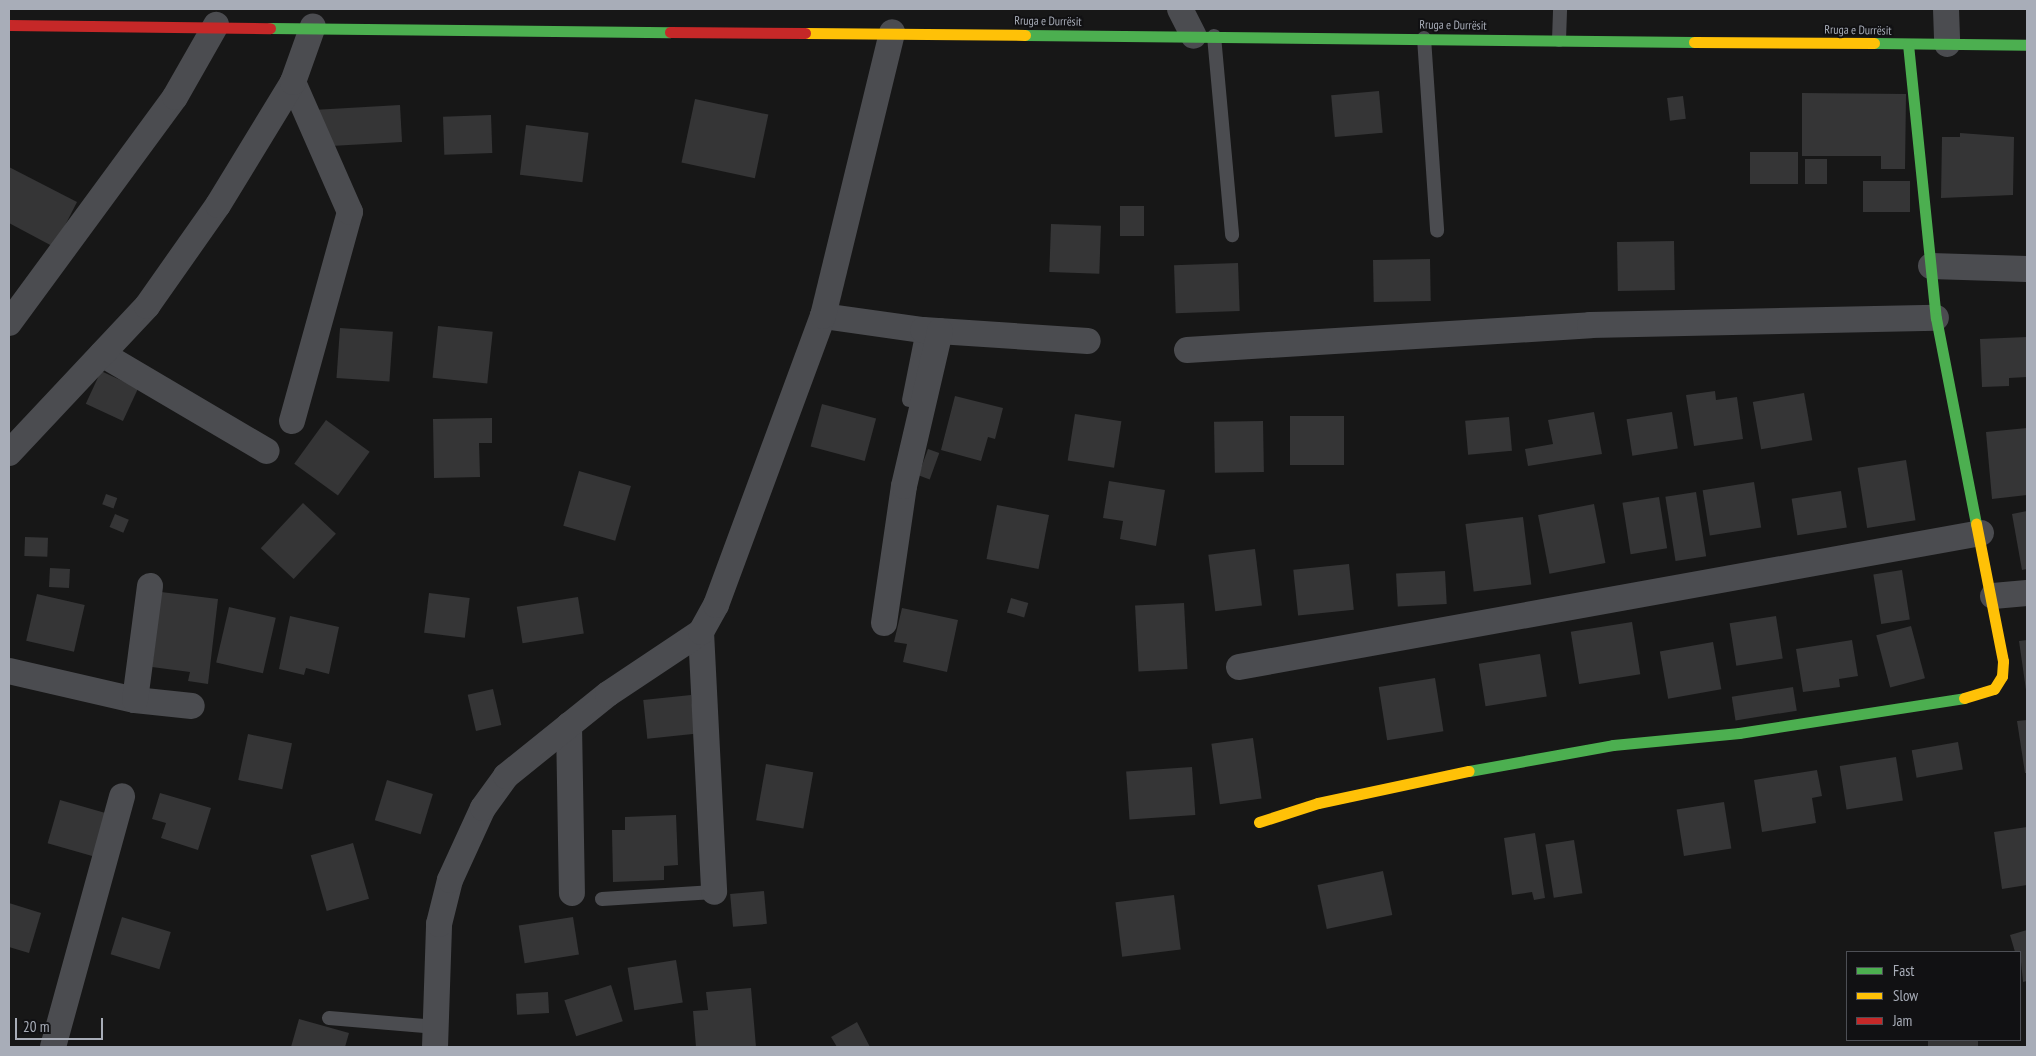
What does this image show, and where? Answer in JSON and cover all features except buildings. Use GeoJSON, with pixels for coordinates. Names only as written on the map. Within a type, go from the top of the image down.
{"type":"FeatureCollection","features":[{"type":"Feature","properties":{"kind":"main road","name":"Rruga e Durrësit"},"geometry":{"type":"LineString","coordinates":[[9,24],[2027,45]]}},
{"type":"Feature","properties":{"kind":"main road"},"geometry":{"type":"LineString","coordinates":[[1259,822],[1318,802],[1515,762],[1613,745],[1757,730],[1983,695],[1994,689],[2002,676],[2004,661],[1994,596],[1936,318],[1908,44]]}},
{"type":"Feature","properties":{"kind":"street"},"geometry":{"type":"LineString","coordinates":[[1180,9],[1204,36]]}},
{"type":"Feature","properties":{"kind":"street"},"geometry":{"type":"LineString","coordinates":[[1946,9],[1947,44]]}},
{"type":"Feature","properties":{"kind":"street"},"geometry":{"type":"LineString","coordinates":[[9,323],[175,97],[216,25]]}},
{"type":"Feature","properties":{"kind":"street"},"geometry":{"type":"LineString","coordinates":[[9,453],[33,423],[102,354],[146,306],[218,205],[293,82],[313,26]]}},
{"type":"Feature","properties":{"kind":"street"},"geometry":{"type":"LineString","coordinates":[[436,1037],[439,924],[466,839],[506,776],[608,694],[701,632],[716,605],[823,316],[892,32]]}},
{"type":"Feature","properties":{"kind":"street"},"geometry":{"type":"LineString","coordinates":[[292,421],[350,212],[293,82]]}},
{"type":"Feature","properties":{"kind":"street"},"geometry":{"type":"LineString","coordinates":[[1931,266],[2027,269]]}},
{"type":"Feature","properties":{"kind":"street"},"geometry":{"type":"LineString","coordinates":[[823,316],[931,330],[1088,341]]}},
{"type":"Feature","properties":{"kind":"street"},"geometry":{"type":"LineString","coordinates":[[1187,350],[1590,325],[1936,318]]}},
{"type":"Feature","properties":{"kind":"street"},"geometry":{"type":"LineString","coordinates":[[884,623],[904,486],[931,330]]}},
{"type":"Feature","properties":{"kind":"street"},"geometry":{"type":"LineString","coordinates":[[102,354],[267,451]]}},
{"type":"Feature","properties":{"kind":"street"},"geometry":{"type":"LineString","coordinates":[[1239,667],[1981,533]]}},
{"type":"Feature","properties":{"kind":"street"},"geometry":{"type":"LineString","coordinates":[[135,700],[150,586]]}},
{"type":"Feature","properties":{"kind":"street"},"geometry":{"type":"LineString","coordinates":[[1994,596],[2027,593]]}},
{"type":"Feature","properties":{"kind":"street"},"geometry":{"type":"LineString","coordinates":[[701,632],[714,892]]}},
{"type":"Feature","properties":{"kind":"street"},"geometry":{"type":"LineString","coordinates":[[9,671],[135,700],[192,706]]}},
{"type":"Feature","properties":{"kind":"street"},"geometry":{"type":"LineString","coordinates":[[570,725],[572,893]]}},
{"type":"Feature","properties":{"kind":"street"},"geometry":{"type":"LineString","coordinates":[[54,1047],[122,796]]}},
{"type":"Feature","properties":{"kind":"lane"},"geometry":{"type":"LineString","coordinates":[[1559,40],[1560,9]]}},
{"type":"Feature","properties":{"kind":"lane"},"geometry":{"type":"LineString","coordinates":[[1204,36],[1232,235]]}},
{"type":"Feature","properties":{"kind":"lane"},"geometry":{"type":"LineString","coordinates":[[1424,38],[1436,231]]}},
{"type":"Feature","properties":{"kind":"lane"},"geometry":{"type":"LineString","coordinates":[[909,400],[931,330]]}},
{"type":"Feature","properties":{"kind":"lane"},"geometry":{"type":"LineString","coordinates":[[602,899],[714,892]]}},
{"type":"Feature","properties":{"kind":"lane"},"geometry":{"type":"LineString","coordinates":[[329,1018],[436,1037]]}},
{"type":"Feature","properties":{"kind":"traffic: fast"},"geometry":{"type":"LineString","coordinates":[[270,28],[670,32]]}},
{"type":"Feature","properties":{"kind":"traffic: fast"},"geometry":{"type":"LineString","coordinates":[[1025,35],[1694,42]]}},
{"type":"Feature","properties":{"kind":"traffic: fast"},"geometry":{"type":"LineString","coordinates":[[1874,43],[2027,45]]}},
{"type":"Feature","properties":{"kind":"traffic: fast"},"geometry":{"type":"LineString","coordinates":[[1908,44],[1936,318],[1976,524]]}},
{"type":"Feature","properties":{"kind":"traffic: fast"},"geometry":{"type":"LineString","coordinates":[[1469,771],[1613,745],[1739,733],[1964,698]]}},
{"type":"Feature","properties":{"kind":"traffic: slow"},"geometry":{"type":"LineString","coordinates":[[805,33],[1025,35]]}},
{"type":"Feature","properties":{"kind":"traffic: slow"},"geometry":{"type":"LineString","coordinates":[[1694,42],[1874,43]]}},
{"type":"Feature","properties":{"kind":"traffic: slow"},"geometry":{"type":"LineString","coordinates":[[1964,698],[1994,689],[2002,676],[2003,661],[1976,524]]}},
{"type":"Feature","properties":{"kind":"traffic: slow"},"geometry":{"type":"LineString","coordinates":[[1259,822],[1318,803],[1469,771]]}},
{"type":"Feature","properties":{"kind":"traffic: jam"},"geometry":{"type":"LineString","coordinates":[[9,25],[270,28]]}},
{"type":"Feature","properties":{"kind":"traffic: jam"},"geometry":{"type":"LineString","coordinates":[[670,32],[805,33]]}}]}
